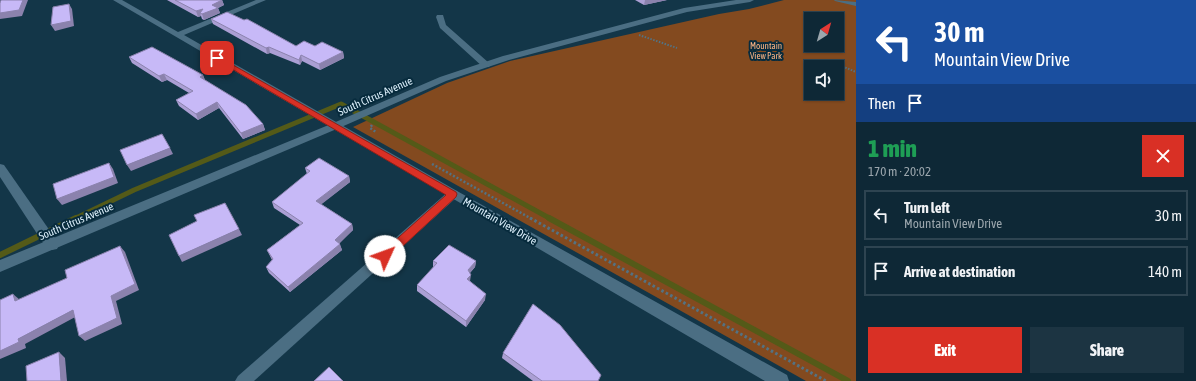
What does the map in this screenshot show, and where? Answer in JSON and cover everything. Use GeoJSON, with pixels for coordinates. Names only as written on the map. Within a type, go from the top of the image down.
{"type":"FeatureCollection","features":[{"type":"Feature","properties":{"kind":"street","name":"Mountain View Drive"},"geometry":{"type":"LineString","coordinates":[[117,0],[452,194],[781,381]]}},
{"type":"Feature","properties":{"kind":"street"},"geometry":{"type":"LineString","coordinates":[[178,35],[262,0]]}},
{"type":"Feature","properties":{"kind":"street","name":"South Citrus Avenue"},"geometry":{"type":"LineString","coordinates":[[0,266],[444,79],[506,58],[687,10],[750,0]]}},
{"type":"Feature","properties":{"kind":"street"},"geometry":{"type":"LineString","coordinates":[[0,168],[52,244]]}},
{"type":"Feature","properties":{"kind":"lane"},"geometry":{"type":"LineString","coordinates":[[837,0],[856,4]]}},
{"type":"Feature","properties":{"kind":"lane"},"geometry":{"type":"LineString","coordinates":[[440,17],[442,26],[486,65]]}},
{"type":"Feature","properties":{"kind":"lane"},"geometry":{"type":"LineString","coordinates":[[243,381],[385,256],[452,194]]}},
{"type":"Feature","properties":{"kind":"path"},"geometry":{"type":"LineString","coordinates":[[638,35],[677,48]]}},
{"type":"Feature","properties":{"kind":"path"},"geometry":{"type":"LineString","coordinates":[[844,67],[856,72]]}},
{"type":"Feature","properties":{"kind":"path"},"geometry":{"type":"LineString","coordinates":[[375,121],[370,128],[381,135]]}},
{"type":"Feature","properties":{"kind":"path"},"geometry":{"type":"LineString","coordinates":[[428,161],[826,381]]}},
{"type":"Feature","properties":{"kind":"green space","name":"Mountain View Park"},"geometry":{"type":"Polygon","coordinates":[[[784,0],[856,0],[856,381],[806,381],[353,127],[447,83],[510,61],[719,14],[749,9],[784,0]]]}},
{"type":"Feature","properties":{"kind":"building"},"geometry":{"type":"Polygon","coordinates":[[[1,0],[23,0],[19,10],[0,13],[1,0]]]}},
{"type":"Feature","properties":{"kind":"building"},"geometry":{"type":"Polygon","coordinates":[[[175,0],[222,0],[212,5],[218,8],[202,14],[200,13],[203,9],[196,11],[175,0]]]}},
{"type":"Feature","properties":{"kind":"building"},"geometry":{"type":"Polygon","coordinates":[[[69,4],[71,21],[51,25],[53,7],[69,4]]]}},
{"type":"Feature","properties":{"kind":"building"},"geometry":{"type":"Polygon","coordinates":[[[227,12],[244,20],[247,19],[296,46],[304,41],[315,46],[322,42],[343,52],[319,64],[301,55],[299,60],[269,47],[266,48],[211,19],[227,12]]]}},
{"type":"Feature","properties":{"kind":"building"},"geometry":{"type":"Polygon","coordinates":[[[152,47],[203,75],[200,77],[246,105],[263,124],[241,133],[217,102],[196,114],[176,100],[193,91],[164,74],[159,76],[129,57],[152,47]]]}},
{"type":"Feature","properties":{"kind":"building"},"geometry":{"type":"Polygon","coordinates":[[[162,134],[170,148],[127,165],[120,150],[162,134]]]}},
{"type":"Feature","properties":{"kind":"building"},"geometry":{"type":"Polygon","coordinates":[[[319,158],[349,176],[316,201],[352,224],[335,240],[340,244],[288,287],[266,267],[273,259],[267,250],[303,223],[272,202],[310,171],[305,168],[319,158]]]}},
{"type":"Feature","properties":{"kind":"building"},"geometry":{"type":"Polygon","coordinates":[[[109,163],[114,177],[57,199],[53,184],[109,163]]]}},
{"type":"Feature","properties":{"kind":"building"},"geometry":{"type":"Polygon","coordinates":[[[225,203],[239,229],[179,256],[169,235],[197,221],[194,215],[225,203]]]}},
{"type":"Feature","properties":{"kind":"building"},"geometry":{"type":"Polygon","coordinates":[[[449,245],[476,261],[468,270],[471,275],[467,279],[486,294],[466,321],[417,285],[437,263],[433,261],[449,245]]]}},
{"type":"Feature","properties":{"kind":"building"},"geometry":{"type":"Polygon","coordinates":[[[120,246],[135,284],[111,296],[117,318],[79,336],[73,310],[18,339],[19,342],[0,351],[0,300],[13,294],[15,301],[67,278],[65,270],[120,246]]]}},
{"type":"Feature","properties":{"kind":"building"},"geometry":{"type":"Polygon","coordinates":[[[533,304],[560,325],[601,375],[598,381],[542,381],[503,353],[533,304]]]}},
{"type":"Feature","properties":{"kind":"building"},"geometry":{"type":"Polygon","coordinates":[[[59,352],[61,381],[27,381],[26,366],[59,352]]]}},
{"type":"Feature","properties":{"kind":"building"},"geometry":{"type":"Polygon","coordinates":[[[329,367],[343,381],[314,381],[329,367]]]}},
{"type":"Feature","properties":{"kind":"waterway"},"geometry":{"type":"LineString","coordinates":[[74,219],[134,190],[341,104],[551,219]]}},
{"type":"Feature","properties":{"kind":"waterway"},"geometry":{"type":"LineString","coordinates":[[0,255],[76,218]]}},
{"type":"Feature","properties":{"kind":"waterway"},"geometry":{"type":"LineString","coordinates":[[549,218],[848,381]]}},
{"type":"Feature","properties":{"kind":"route"},"geometry":{"type":"LineString","coordinates":[[217,58],[452,194],[385,256]]}}]}
